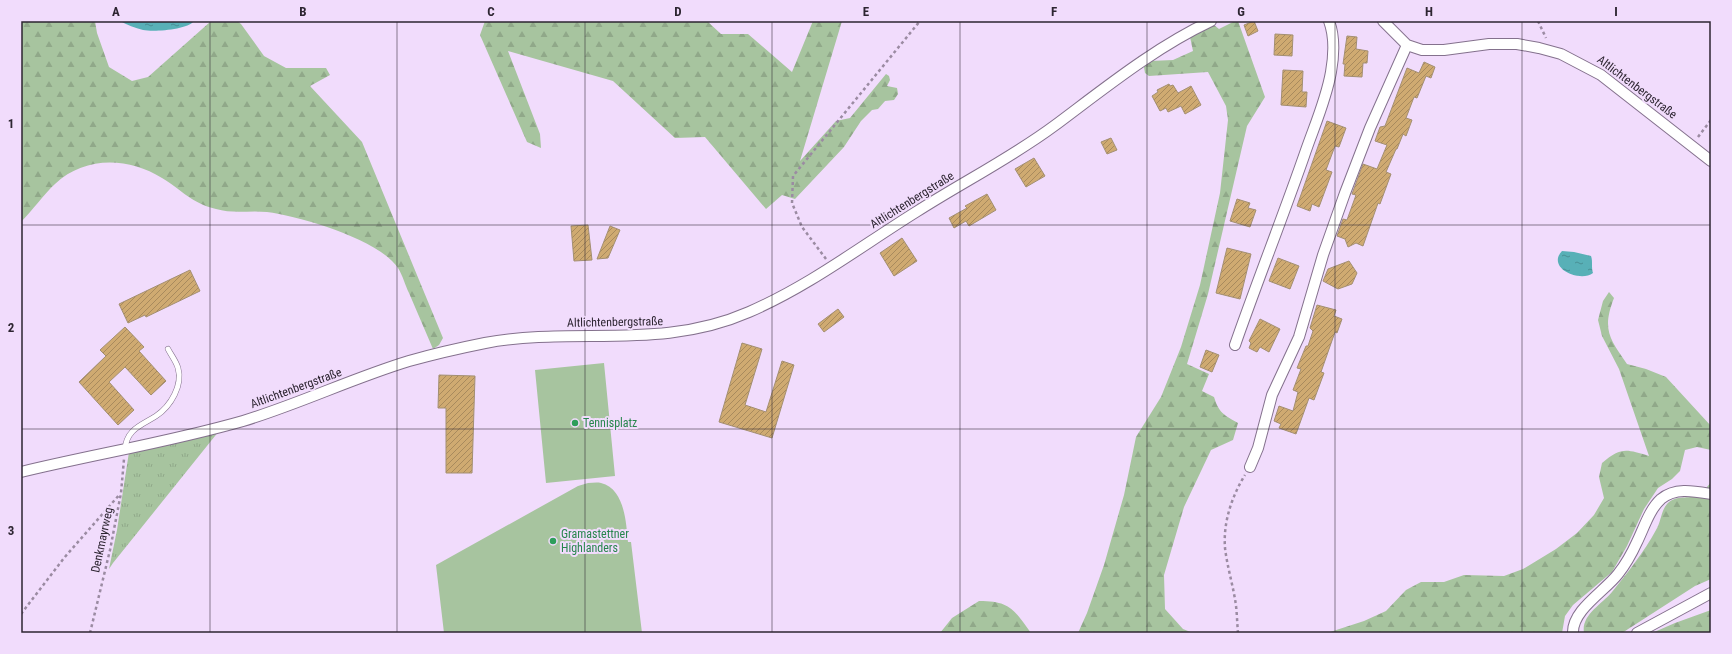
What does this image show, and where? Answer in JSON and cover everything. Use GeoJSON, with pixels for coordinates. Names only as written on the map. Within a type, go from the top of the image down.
{"type":"FeatureCollection","features":[{"type":"Feature","properties":{"kind":"street","name":"Altlichtenbergstraße"},"geometry":{"type":"LineString","coordinates":[[21,472],[125,450],[244,420],[406,362],[482,344],[508,339],[553,336],[651,336],[672,334],[714,325],[733,319],[780,298],[832,268],[917,211],[1039,136],[1105,86],[1139,63],[1182,36],[1211,21]]}},
{"type":"Feature","properties":{"kind":"street"},"geometry":{"type":"LineString","coordinates":[[1234,345],[1297,175],[1328,84],[1332,65],[1334,43],[1329,21]]}},
{"type":"Feature","properties":{"kind":"street","name":"Altlichtenbergstraße"},"geometry":{"type":"LineString","coordinates":[[1383,21],[1407,45],[1416,49],[1430,51],[1489,44],[1517,44],[1550,50],[1574,59],[1601,75],[1711,161]]}},
{"type":"Feature","properties":{"kind":"street"},"geometry":{"type":"LineString","coordinates":[[1250,467],[1259,444],[1272,395],[1299,337],[1323,254],[1345,193],[1370,128],[1407,45]]}},
{"type":"Feature","properties":{"kind":"street"},"geometry":{"type":"LineString","coordinates":[[1573,633],[1573,626],[1577,616],[1618,574],[1631,555],[1652,510],[1661,499],[1669,494],[1684,491],[1711,494]]}},
{"type":"Feature","properties":{"kind":"street"},"geometry":{"type":"LineString","coordinates":[[1637,633],[1711,593]]}},
{"type":"Feature","properties":{"kind":"lane"},"geometry":{"type":"LineString","coordinates":[[125,450],[126,441],[131,432],[140,424],[163,410],[177,389],[179,375],[178,368],[168,349]]}},
{"type":"Feature","properties":{"kind":"path"},"geometry":{"type":"LineString","coordinates":[[832,268],[802,227],[792,204],[793,176],[920,21]]}},
{"type":"Feature","properties":{"kind":"path"},"geometry":{"type":"LineString","coordinates":[[1538,21],[1550,50]]}},
{"type":"Feature","properties":{"kind":"path"},"geometry":{"type":"LineString","coordinates":[[1692,146],[1711,120]]}},
{"type":"Feature","properties":{"kind":"path","name":"Denkmayrweg"},"geometry":{"type":"LineString","coordinates":[[90,633],[110,550],[121,494],[125,450]]}},
{"type":"Feature","properties":{"kind":"path"},"geometry":{"type":"LineString","coordinates":[[1238,633],[1236,600],[1225,547],[1225,528],[1234,498],[1250,467]]}},
{"type":"Feature","properties":{"kind":"path"},"geometry":{"type":"LineString","coordinates":[[21,614],[64,558],[121,494]]}},
{"type":"Feature","properties":{"kind":"green space"},"geometry":{"type":"Polygon","coordinates":[[[21,21],[95,21],[97,33],[109,67],[132,81],[148,77],[210,22],[237,21],[241,24],[264,56],[286,68],[326,68],[330,75],[310,86],[362,142],[443,338],[439,345],[433,349],[398,268],[389,258],[375,248],[338,231],[299,218],[267,212],[229,211],[207,206],[193,200],[162,178],[135,166],[121,163],[107,163],[93,164],[80,168],[55,184],[21,222],[21,21]]]}},
{"type":"Feature","properties":{"kind":"green space"},"geometry":{"type":"Polygon","coordinates":[[[485,21],[707,21],[721,34],[748,34],[792,72],[813,21],[842,21],[800,161],[836,121],[850,118],[886,74],[889,76],[890,80],[887,86],[897,88],[898,94],[894,100],[885,101],[878,109],[872,110],[861,121],[844,147],[795,199],[782,195],[766,209],[705,137],[675,138],[613,81],[508,51],[540,134],[541,148],[527,142],[480,35],[485,21]]]}},
{"type":"Feature","properties":{"kind":"green space"},"geometry":{"type":"Polygon","coordinates":[[[1238,21],[1265,97],[1247,126],[1208,294],[1187,364],[1209,374],[1202,391],[1214,397],[1220,410],[1229,418],[1238,423],[1233,440],[1211,450],[1184,507],[1164,575],[1165,609],[1183,629],[1193,633],[1078,633],[1087,613],[1104,565],[1124,495],[1136,437],[1161,397],[1181,347],[1200,285],[1220,193],[1228,120],[1226,106],[1208,72],[1149,76],[1145,73],[1144,67],[1150,61],[1173,60],[1193,51],[1190,37],[1214,25],[1219,29],[1238,21]]]}},
{"type":"Feature","properties":{"kind":"green space"},"geometry":{"type":"Polygon","coordinates":[[[1609,292],[1614,298],[1608,318],[1609,333],[1621,355],[1627,364],[1646,369],[1666,377],[1711,426],[1711,450],[1697,447],[1685,450],[1680,471],[1672,479],[1658,488],[1644,509],[1627,546],[1612,572],[1573,605],[1565,616],[1562,633],[1327,633],[1364,621],[1386,611],[1406,590],[1421,582],[1444,582],[1464,575],[1504,576],[1523,569],[1556,549],[1577,533],[1594,515],[1604,498],[1599,477],[1602,463],[1614,454],[1624,451],[1649,456],[1619,369],[1602,336],[1598,320],[1603,301],[1609,292]]]}},
{"type":"Feature","properties":{"kind":"green space","name":"Tennisplatz"},"geometry":{"type":"Polygon","coordinates":[[[604,363],[615,476],[546,483],[535,370],[604,363]]]}},
{"type":"Feature","properties":{"kind":"green space"},"geometry":{"type":"Polygon","coordinates":[[[219,431],[109,569],[117,530],[129,452],[219,431]]]}},
{"type":"Feature","properties":{"kind":"green space"},"geometry":{"type":"Polygon","coordinates":[[[1711,482],[1711,579],[1695,586],[1622,633],[1584,633],[1584,627],[1589,616],[1612,592],[1641,554],[1658,527],[1663,510],[1667,504],[1677,498],[1698,495],[1711,482]]]}},
{"type":"Feature","properties":{"kind":"green space","name":"Gramastettner Highlanders"},"geometry":{"type":"Polygon","coordinates":[[[588,483],[601,483],[609,486],[620,499],[625,517],[628,542],[631,542],[642,633],[444,633],[436,565],[578,486],[588,483]]]}},
{"type":"Feature","properties":{"kind":"green space"},"geometry":{"type":"Polygon","coordinates":[[[979,601],[990,601],[1011,608],[1031,633],[940,633],[952,618],[979,601]]]}},
{"type":"Feature","properties":{"kind":"green space"},"geometry":{"type":"Polygon","coordinates":[[[1711,610],[1711,633],[1652,633],[1675,623],[1711,610]]]}},
{"type":"Feature","properties":{"kind":"water"},"geometry":{"type":"Polygon","coordinates":[[[120,21],[194,21],[185,26],[170,30],[148,31],[120,21]]]}},
{"type":"Feature","properties":{"kind":"water"},"geometry":{"type":"Polygon","coordinates":[[[1562,251],[1591,256],[1593,273],[1587,276],[1573,275],[1561,268],[1558,263],[1558,257],[1562,251]]]}},
{"type":"Feature","properties":{"kind":"building"},"geometry":{"type":"Polygon","coordinates":[[[1254,21],[1258,31],[1248,36],[1244,25],[1254,21]]]}},
{"type":"Feature","properties":{"kind":"building"},"geometry":{"type":"Polygon","coordinates":[[[1275,34],[1293,35],[1292,56],[1274,55],[1275,34]]]}},
{"type":"Feature","properties":{"kind":"building"},"geometry":{"type":"Polygon","coordinates":[[[1347,36],[1357,37],[1356,49],[1368,51],[1367,63],[1363,63],[1362,77],[1344,76],[1345,64],[1343,64],[1347,36]]]}},
{"type":"Feature","properties":{"kind":"building"},"geometry":{"type":"Polygon","coordinates":[[[1424,62],[1435,67],[1431,78],[1426,76],[1417,98],[1414,97],[1406,118],[1412,120],[1406,136],[1403,134],[1386,172],[1391,174],[1380,204],[1378,203],[1363,246],[1356,243],[1348,247],[1345,239],[1337,236],[1343,219],[1347,220],[1356,195],[1352,194],[1363,164],[1377,169],[1387,145],[1375,141],[1380,127],[1385,126],[1407,68],[1419,73],[1424,62]]]}},
{"type":"Feature","properties":{"kind":"building"},"geometry":{"type":"Polygon","coordinates":[[[1283,70],[1303,71],[1302,92],[1307,92],[1306,107],[1281,105],[1283,70]]]}},
{"type":"Feature","properties":{"kind":"building"},"geometry":{"type":"Polygon","coordinates":[[[1169,84],[1170,86],[1173,85],[1178,93],[1191,86],[1201,105],[1185,114],[1181,106],[1168,112],[1166,108],[1160,111],[1152,96],[1158,92],[1157,90],[1169,84]]]}},
{"type":"Feature","properties":{"kind":"building"},"geometry":{"type":"Polygon","coordinates":[[[1327,121],[1346,128],[1339,147],[1335,146],[1326,170],[1332,172],[1319,207],[1312,204],[1310,211],[1297,206],[1327,121]]]}},
{"type":"Feature","properties":{"kind":"building"},"geometry":{"type":"Polygon","coordinates":[[[1111,138],[1117,150],[1107,154],[1101,142],[1111,138]]]}},
{"type":"Feature","properties":{"kind":"building"},"geometry":{"type":"Polygon","coordinates":[[[1034,158],[1045,176],[1026,187],[1015,169],[1034,158]]]}},
{"type":"Feature","properties":{"kind":"building"},"geometry":{"type":"Polygon","coordinates":[[[987,194],[996,210],[969,226],[966,221],[954,228],[949,218],[967,208],[965,206],[987,194]]]}},
{"type":"Feature","properties":{"kind":"building"},"geometry":{"type":"Polygon","coordinates":[[[1237,199],[1250,203],[1248,208],[1256,210],[1250,227],[1230,221],[1237,199]]]}},
{"type":"Feature","properties":{"kind":"building"},"geometry":{"type":"Polygon","coordinates":[[[588,225],[592,260],[574,261],[571,226],[588,225]]]}},
{"type":"Feature","properties":{"kind":"building"},"geometry":{"type":"Polygon","coordinates":[[[610,226],[620,230],[608,258],[597,259],[610,226]]]}},
{"type":"Feature","properties":{"kind":"building"},"geometry":{"type":"Polygon","coordinates":[[[902,238],[917,261],[894,276],[880,253],[902,238]]]}},
{"type":"Feature","properties":{"kind":"building"},"geometry":{"type":"Polygon","coordinates":[[[1227,248],[1251,254],[1240,299],[1216,293],[1227,248]]]}},
{"type":"Feature","properties":{"kind":"building"},"geometry":{"type":"Polygon","coordinates":[[[1278,258],[1299,266],[1290,289],[1269,281],[1278,258]]]}},
{"type":"Feature","properties":{"kind":"building"},"geometry":{"type":"Polygon","coordinates":[[[1349,261],[1357,273],[1352,284],[1338,289],[1323,281],[1328,269],[1349,261]]]}},
{"type":"Feature","properties":{"kind":"building"},"geometry":{"type":"Polygon","coordinates":[[[190,270],[200,291],[146,317],[145,315],[128,323],[119,304],[190,270]]]}},
{"type":"Feature","properties":{"kind":"building"},"geometry":{"type":"Polygon","coordinates":[[[1317,305],[1336,310],[1334,316],[1342,319],[1337,333],[1335,332],[1321,372],[1324,373],[1314,400],[1309,398],[1296,434],[1279,428],[1281,424],[1274,421],[1279,406],[1293,411],[1298,392],[1293,390],[1301,369],[1297,368],[1306,346],[1308,346],[1313,331],[1310,328],[1317,305]]]}},
{"type":"Feature","properties":{"kind":"building"},"geometry":{"type":"Polygon","coordinates":[[[838,309],[844,317],[824,332],[818,324],[838,309]]]}},
{"type":"Feature","properties":{"kind":"building"},"geometry":{"type":"Polygon","coordinates":[[[1260,319],[1280,329],[1269,352],[1260,347],[1257,352],[1249,348],[1251,343],[1249,341],[1260,319]]]}},
{"type":"Feature","properties":{"kind":"building"},"geometry":{"type":"Polygon","coordinates":[[[125,327],[144,347],[139,351],[166,381],[151,395],[125,367],[109,382],[134,410],[118,425],[79,382],[106,356],[100,350],[125,327]]]}},
{"type":"Feature","properties":{"kind":"building"},"geometry":{"type":"Polygon","coordinates":[[[742,343],[762,349],[745,405],[766,412],[782,361],[794,365],[772,438],[719,422],[742,343]]]}},
{"type":"Feature","properties":{"kind":"building"},"geometry":{"type":"Polygon","coordinates":[[[1206,350],[1219,355],[1212,372],[1200,367],[1206,350]]]}},
{"type":"Feature","properties":{"kind":"building"},"geometry":{"type":"Polygon","coordinates":[[[439,375],[475,376],[472,473],[446,473],[446,408],[438,408],[439,375]]]}},
{"type":"Feature","properties":{"kind":"place","name":"Tennisplatz"},"geometry":{"type":"Point","coordinates":[575,423]}},
{"type":"Feature","properties":{"kind":"place","name":"Gramastettner Highlanders"},"geometry":{"type":"Point","coordinates":[553,541]}}]}
